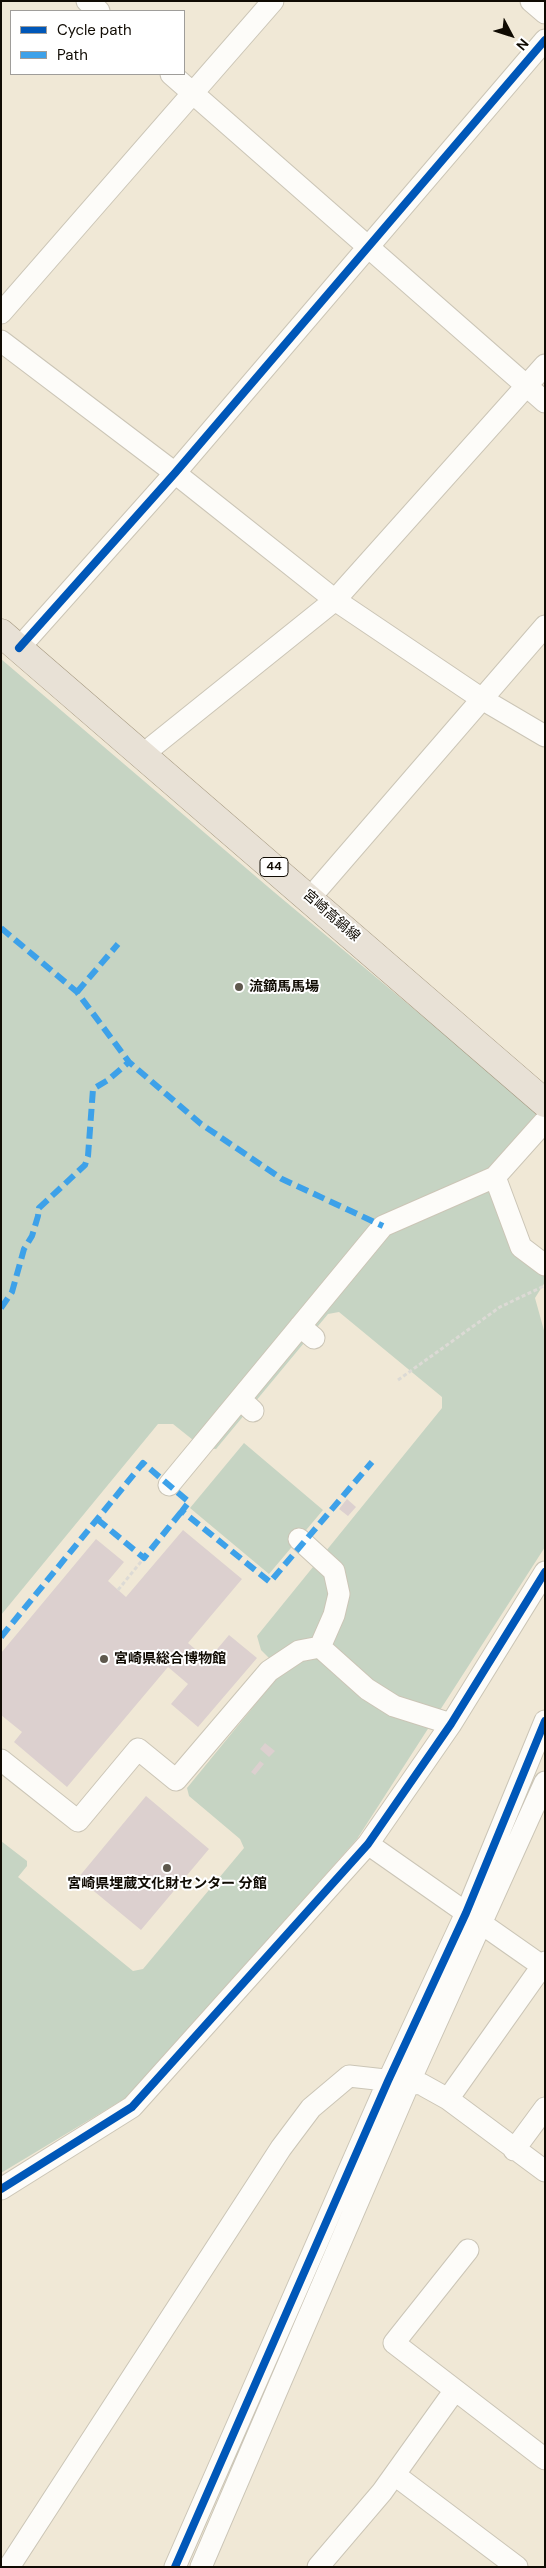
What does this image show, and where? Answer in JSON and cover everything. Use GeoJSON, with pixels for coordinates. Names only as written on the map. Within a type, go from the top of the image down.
{"type":"FeatureCollection","features":[{"type":"Feature","properties":{"kind":"main road","name":"宮崎高鍋線"},"geometry":{"type":"LineString","coordinates":[[10,641],[310,898],[545,1103]]}},
{"type":"Feature","properties":{"kind":"street"},"geometry":{"type":"LineString","coordinates":[[87,1],[98,10]]}},
{"type":"Feature","properties":{"kind":"street"},"geometry":{"type":"LineString","coordinates":[[1,313],[273,1]]}},
{"type":"Feature","properties":{"kind":"street"},"geometry":{"type":"LineString","coordinates":[[531,1],[545,13]]}},
{"type":"Feature","properties":{"kind":"street"},"geometry":{"type":"LineString","coordinates":[[10,641],[175,473],[545,40]]}},
{"type":"Feature","properties":{"kind":"street"},"geometry":{"type":"LineString","coordinates":[[172,75],[545,402]]}},
{"type":"Feature","properties":{"kind":"street"},"geometry":{"type":"LineString","coordinates":[[1,341],[175,473],[335,600],[482,699],[545,736]]}},
{"type":"Feature","properties":{"kind":"street"},"geometry":{"type":"LineString","coordinates":[[142,755],[335,600],[545,365]]}},
{"type":"Feature","properties":{"kind":"street"},"geometry":{"type":"LineString","coordinates":[[310,898],[545,626]]}},
{"type":"Feature","properties":{"kind":"street"},"geometry":{"type":"LineString","coordinates":[[169,1485],[246,1405],[307,1332],[383,1226],[495,1178],[545,1121]]}},
{"type":"Feature","properties":{"kind":"street"},"geometry":{"type":"LineString","coordinates":[[495,1178],[521,1247],[545,1265]]}},
{"type":"Feature","properties":{"kind":"street"},"geometry":{"type":"LineString","coordinates":[[299,1539],[334,1571],[339,1594],[334,1615],[320,1647]]}},
{"type":"Feature","properties":{"kind":"street"},"geometry":{"type":"LineString","coordinates":[[1,2189],[132,2107],[368,1844],[451,1724],[545,1572]]}},
{"type":"Feature","properties":{"kind":"street"},"geometry":{"type":"LineString","coordinates":[[320,1647],[366,1689],[394,1706],[451,1724]]}},
{"type":"Feature","properties":{"kind":"street"},"geometry":{"type":"LineString","coordinates":[[1,1760],[78,1821],[138,1749],[176,1780],[269,1670],[299,1651],[320,1647]]}},
{"type":"Feature","properties":{"kind":"street"},"geometry":{"type":"LineString","coordinates":[[201,2567],[409,2083],[473,1918],[545,1721]]}},
{"type":"Feature","properties":{"kind":"street"},"geometry":{"type":"LineString","coordinates":[[175,2567],[388,2081],[545,1782]]}},
{"type":"Feature","properties":{"kind":"street"},"geometry":{"type":"LineString","coordinates":[[368,1844],[544,1965],[448,2099]]}},
{"type":"Feature","properties":{"kind":"street"},"geometry":{"type":"LineString","coordinates":[[9,2567],[272,2162],[310,2108],[350,2076],[421,2084],[448,2099],[514,2150],[545,2171]]}},
{"type":"Feature","properties":{"kind":"street"},"geometry":{"type":"LineString","coordinates":[[514,2150],[545,2108]]}},
{"type":"Feature","properties":{"kind":"street"},"geometry":{"type":"LineString","coordinates":[[468,2250],[394,2342],[545,2459]]}},
{"type":"Feature","properties":{"kind":"street"},"geometry":{"type":"LineString","coordinates":[[318,2567],[395,2475],[455,2390]]}},
{"type":"Feature","properties":{"kind":"street"},"geometry":{"type":"LineString","coordinates":[[395,2475],[517,2567]]}},
{"type":"Feature","properties":{"kind":"path"},"geometry":{"type":"LineString","coordinates":[[398,1380],[500,1307],[545,1286]]}},
{"type":"Feature","properties":{"kind":"path"},"geometry":{"type":"LineString","coordinates":[[118,1590],[144,1558]]}},
{"type":"Feature","properties":{"kind":"green space"},"geometry":{"type":"Polygon","coordinates":[[[1,659],[274,892],[542,1116],[506,1180],[531,1246],[545,1260],[545,1282],[535,1298],[545,1334],[545,1547],[357,1839],[129,2096],[1,2173],[1,1841],[27,1861],[27,1866],[18,1877],[133,1971],[143,1969],[244,1848],[240,1839],[189,1796],[187,1788],[276,1679],[278,1667],[261,1650],[257,1636],[442,1408],[442,1397],[339,1312],[328,1314],[216,1449],[203,1448],[173,1424],[158,1424],[1,1615],[1,659]]]}},
{"type":"Feature","properties":{"kind":"green space"},"geometry":{"type":"Polygon","coordinates":[[[244,1443],[323,1510],[269,1574],[190,1508],[244,1443]]]}},
{"type":"Feature","properties":{"kind":"building"},"geometry":{"type":"Polygon","coordinates":[[[347,1499],[356,1507],[348,1516],[339,1509],[347,1499]]]}},
{"type":"Feature","properties":{"kind":"building","name":"宮崎県総合博物館"},"geometry":{"type":"Polygon","coordinates":[[[183,1530],[242,1579],[188,1643],[208,1660],[229,1635],[257,1658],[198,1727],[171,1704],[188,1684],[168,1667],[67,1787],[14,1742],[22,1732],[1,1715],[1,1653],[96,1539],[124,1562],[108,1581],[126,1597],[183,1530]]]}},
{"type":"Feature","properties":{"kind":"building"},"geometry":{"type":"Polygon","coordinates":[[[265,1743],[275,1751],[269,1757],[260,1749],[265,1743]]]}},
{"type":"Feature","properties":{"kind":"building"},"geometry":{"type":"Polygon","coordinates":[[[260,1761],[264,1764],[255,1775],[251,1772],[260,1761]]]}},
{"type":"Feature","properties":{"kind":"building","name":"宮崎県埋蔵文化財センター 分館"},"geometry":{"type":"Polygon","coordinates":[[[146,1796],[209,1849],[141,1930],[78,1878],[146,1796]]]}},
{"type":"Feature","properties":{"kind":"marked path"},"geometry":{"type":"LineString","coordinates":[[1,928],[77,992],[129,1062],[201,1124],[282,1179],[383,1226]]}},
{"type":"Feature","properties":{"kind":"marked path"},"geometry":{"type":"LineString","coordinates":[[77,992],[118,944]]}},
{"type":"Feature","properties":{"kind":"marked path"},"geometry":{"type":"LineString","coordinates":[[1,1308],[12,1292],[24,1249],[32,1236],[39,1208],[85,1165],[88,1156],[93,1089],[108,1080],[129,1062]]}},
{"type":"Feature","properties":{"kind":"marked path"},"geometry":{"type":"LineString","coordinates":[[1,1637],[143,1463],[189,1502],[182,1511],[270,1582],[372,1462]]}},
{"type":"Feature","properties":{"kind":"marked path"},"geometry":{"type":"LineString","coordinates":[[97,1519],[144,1558],[182,1511]]}},
{"type":"Feature","properties":{"kind":"cycle path"},"geometry":{"type":"LineString","coordinates":[[19,648],[175,473],[545,40]]}},
{"type":"Feature","properties":{"kind":"cycle path"},"geometry":{"type":"LineString","coordinates":[[1,2189],[132,2107],[368,1844],[451,1724],[545,1572]]}},
{"type":"Feature","properties":{"kind":"cycle path"},"geometry":{"type":"LineString","coordinates":[[175,2567],[388,2081],[466,1913],[545,1721]]}},
{"type":"Feature","properties":{"kind":"place","name":"流鏑馬馬場"},"geometry":{"type":"Point","coordinates":[239,987]}},
{"type":"Feature","properties":{"kind":"place","name":"宮崎県総合博物館"},"geometry":{"type":"Point","coordinates":[104,1659]}},
{"type":"Feature","properties":{"kind":"place","name":"宮崎県埋蔵文化財センター 分館"},"geometry":{"type":"Point","coordinates":[167,1868]}}]}
